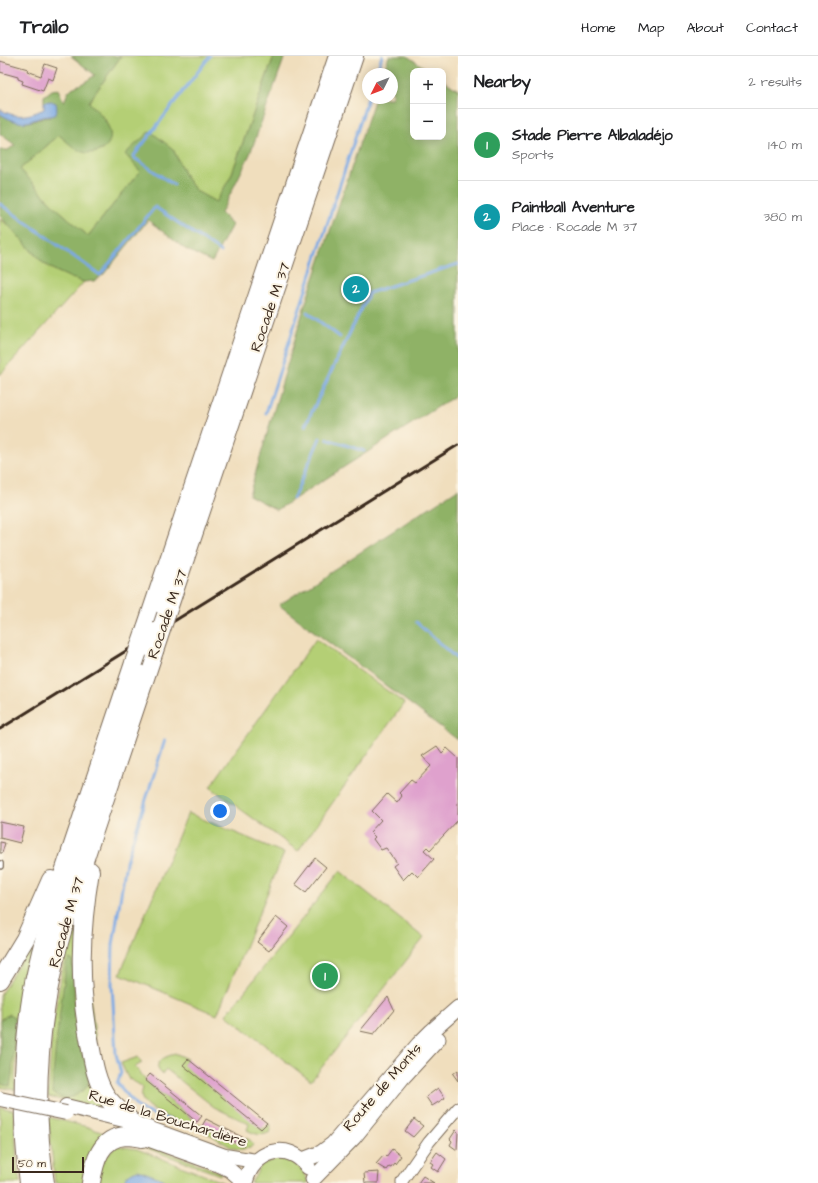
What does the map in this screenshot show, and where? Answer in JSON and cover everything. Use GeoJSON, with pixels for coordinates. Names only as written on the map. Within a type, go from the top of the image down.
{"type":"FeatureCollection","features":[{"type":"Feature","properties":{"kind":"highway","name":"Rocade M 37"},"geometry":{"type":"LineString","coordinates":[[29,1183],[25,1143],[24,1086],[26,1048],[30,1010],[48,924],[80,824],[338,56]]}},
{"type":"Feature","properties":{"kind":"highway","name":"Rocade M 37"},"geometry":{"type":"LineString","coordinates":[[45,1183],[40,1142],[40,1068],[45,1013],[51,976],[65,922],[166,615],[354,56]]}},
{"type":"Feature","properties":{"kind":"highway"},"geometry":{"type":"LineString","coordinates":[[103,804],[85,904],[82,930],[81,956],[83,997],[92,1055],[100,1084],[111,1102],[132,1122]]}},
{"type":"Feature","properties":{"kind":"highway"},"geometry":{"type":"LineString","coordinates":[[0,980],[25,939],[55,870],[80,824]]}},
{"type":"Feature","properties":{"kind":"highway"},"geometry":{"type":"LineString","coordinates":[[91,1183],[95,1161],[103,1147],[111,1141],[125,1136],[142,1138]]}},
{"type":"Feature","properties":{"kind":"main road","name":"Route de Monts"},"geometry":{"type":"LineString","coordinates":[[303,1160],[321,1153],[333,1144],[394,1071],[432,1030],[458,1008]]}},
{"type":"Feature","properties":{"kind":"main road","name":"Route de Monts"},"geometry":{"type":"LineString","coordinates":[[314,1181],[354,1137],[414,1064],[458,1020]]}},
{"type":"Feature","properties":{"kind":"main road"},"geometry":{"type":"LineString","coordinates":[[245,1183],[251,1167],[256,1161],[269,1153],[279,1152],[289,1153],[303,1160],[308,1166],[314,1181]]}},
{"type":"Feature","properties":{"kind":"street","name":"Rue de la Bouchardière"},"geometry":{"type":"LineString","coordinates":[[0,1092],[66,1109],[219,1165],[230,1170],[245,1183]]}},
{"type":"Feature","properties":{"kind":"street","name":"Rue de la Bouchardière"},"geometry":{"type":"LineString","coordinates":[[0,1098],[132,1122],[225,1156],[256,1161]]}},
{"type":"Feature","properties":{"kind":"street"},"geometry":{"type":"LineString","coordinates":[[402,1183],[429,1142],[458,1108]]}},
{"type":"Feature","properties":{"kind":"lane"},"geometry":{"type":"LineString","coordinates":[[432,1030],[458,1002]]}},
{"type":"Feature","properties":{"kind":"green space"},"geometry":{"type":"Polygon","coordinates":[[[71,56],[121,56],[89,102],[109,127],[109,143],[100,150],[89,153],[73,147],[59,135],[20,169],[51,203],[88,236],[140,171],[125,154],[150,131],[173,149],[185,176],[196,191],[216,202],[231,176],[274,56],[285,56],[250,154],[221,213],[232,225],[212,262],[185,249],[148,220],[103,275],[94,281],[84,282],[56,271],[42,262],[0,216],[0,150],[8,150],[15,145],[0,134],[0,114],[21,122],[50,117],[51,101],[44,102],[44,96],[52,90],[58,89],[64,102],[68,92],[72,88],[95,75],[71,56]]]}},
{"type":"Feature","properties":{"kind":"green space"},"geometry":{"type":"Polygon","coordinates":[[[121,56],[274,56],[231,176],[216,203],[196,191],[185,176],[173,149],[140,171],[88,236],[51,203],[20,169],[59,135],[79,150],[96,152],[102,150],[107,145],[110,132],[105,119],[89,102],[121,56]]]}},
{"type":"Feature","properties":{"kind":"green space"},"geometry":{"type":"Polygon","coordinates":[[[389,56],[407,56],[425,68],[410,68],[410,140],[446,140],[446,82],[458,90],[458,394],[277,510],[249,495],[304,308],[373,104],[398,104],[398,68],[385,68],[389,56]]]}},
{"type":"Feature","properties":{"kind":"green space"},"geometry":{"type":"Polygon","coordinates":[[[0,219],[12,228],[37,257],[47,266],[62,274],[84,282],[0,375],[0,219]]]}},
{"type":"Feature","properties":{"kind":"green space"},"geometry":{"type":"Polygon","coordinates":[[[458,489],[458,740],[279,605],[458,489]]]}},
{"type":"Feature","properties":{"kind":"green space"},"geometry":{"type":"Polygon","coordinates":[[[316,639],[404,703],[298,851],[210,787],[316,639]]]}},
{"type":"Feature","properties":{"kind":"green space"},"geometry":{"type":"Polygon","coordinates":[[[188,813],[284,853],[217,1015],[120,974],[188,813]]]}},
{"type":"Feature","properties":{"kind":"green space"},"geometry":{"type":"Polygon","coordinates":[[[340,871],[424,938],[311,1081],[226,1015],[340,871]]]}},
{"type":"Feature","properties":{"kind":"green space"},"geometry":{"type":"Polygon","coordinates":[[[78,909],[105,1109],[48,1097],[52,1031],[63,965],[78,909]]]}},
{"type":"Feature","properties":{"kind":"green space"},"geometry":{"type":"Polygon","coordinates":[[[35,938],[16,1055],[15,1090],[0,1087],[0,995],[35,938]]]}},
{"type":"Feature","properties":{"kind":"green space"},"geometry":{"type":"Polygon","coordinates":[[[69,959],[72,960],[74,971],[74,1016],[78,1042],[88,1072],[89,1082],[85,1089],[73,1097],[62,1098],[52,1093],[56,1045],[66,964],[69,959]]]}},
{"type":"Feature","properties":{"kind":"green space"},"geometry":{"type":"Polygon","coordinates":[[[9,1014],[14,1017],[15,1023],[12,1076],[10,1086],[0,1083],[0,1020],[9,1014]]]}},
{"type":"Feature","properties":{"kind":"green space"},"geometry":{"type":"Polygon","coordinates":[[[177,1054],[188,1059],[184,1064],[265,1129],[269,1124],[271,1125],[270,1132],[261,1135],[247,1130],[249,1124],[214,1107],[166,1069],[162,1074],[158,1066],[161,1060],[168,1056],[177,1054]]]}},
{"type":"Feature","properties":{"kind":"green space"},"geometry":{"type":"Polygon","coordinates":[[[138,1057],[142,1063],[135,1067],[151,1085],[197,1123],[243,1145],[246,1138],[254,1145],[243,1149],[233,1148],[207,1133],[165,1116],[149,1107],[142,1098],[143,1087],[128,1078],[121,1063],[138,1057]]]}},
{"type":"Feature","properties":{"kind":"green space"},"geometry":{"type":"Polygon","coordinates":[[[0,1107],[14,1110],[17,1164],[20,1183],[0,1183],[0,1107]]]}},
{"type":"Feature","properties":{"kind":"green space"},"geometry":{"type":"Polygon","coordinates":[[[48,1117],[88,1127],[108,1135],[87,1183],[55,1183],[48,1117]]]}},
{"type":"Feature","properties":{"kind":"green space"},"geometry":{"type":"Polygon","coordinates":[[[138,1141],[222,1173],[220,1175],[138,1145],[138,1141]]]}},
{"type":"Feature","properties":{"kind":"green space"},"geometry":{"type":"Polygon","coordinates":[[[117,1145],[137,1149],[224,1183],[98,1183],[100,1163],[117,1145]]]}},
{"type":"Feature","properties":{"kind":"green space"},"geometry":{"type":"Polygon","coordinates":[[[280,1158],[290,1161],[298,1166],[304,1173],[308,1183],[251,1183],[262,1164],[280,1158]]]}},
{"type":"Feature","properties":{"kind":"water"},"geometry":{"type":"Polygon","coordinates":[[[51,101],[56,103],[57,108],[55,115],[53,116],[41,117],[29,122],[20,122],[13,121],[0,114],[0,109],[11,114],[27,115],[44,109],[44,102],[51,101]]]}},
{"type":"Feature","properties":{"kind":"water"},"geometry":{"type":"Polygon","coordinates":[[[138,1170],[163,1179],[168,1183],[123,1183],[125,1178],[138,1170]]]}},
{"type":"Feature","properties":{"kind":"building"},"geometry":{"type":"Polygon","coordinates":[[[0,61],[28,69],[27,71],[41,76],[45,64],[57,68],[53,80],[48,78],[43,91],[22,84],[23,81],[18,79],[18,77],[0,72],[0,61]]]}},
{"type":"Feature","properties":{"kind":"building"},"geometry":{"type":"Polygon","coordinates":[[[352,281],[365,286],[360,298],[347,292],[352,281]]]}},
{"type":"Feature","properties":{"kind":"building"},"geometry":{"type":"Polygon","coordinates":[[[437,746],[442,753],[447,748],[458,758],[458,820],[430,850],[427,847],[424,850],[434,859],[418,877],[412,871],[403,880],[393,866],[397,863],[386,848],[381,850],[373,839],[375,837],[370,832],[381,820],[372,811],[387,794],[397,803],[402,796],[399,793],[411,780],[415,783],[431,766],[422,756],[437,746]]]}},
{"type":"Feature","properties":{"kind":"building"},"geometry":{"type":"Polygon","coordinates":[[[0,822],[24,827],[20,843],[0,838],[0,822]]]}},
{"type":"Feature","properties":{"kind":"building"},"geometry":{"type":"Polygon","coordinates":[[[0,842],[5,843],[2,853],[0,853],[0,842]]]}},
{"type":"Feature","properties":{"kind":"building"},"geometry":{"type":"Polygon","coordinates":[[[315,858],[326,867],[306,892],[295,884],[315,858]]]}},
{"type":"Feature","properties":{"kind":"building"},"geometry":{"type":"Polygon","coordinates":[[[276,917],[288,927],[269,951],[257,942],[276,917]]]}},
{"type":"Feature","properties":{"kind":"building"},"geometry":{"type":"Polygon","coordinates":[[[388,997],[394,1010],[374,1034],[360,1031],[388,997]]]}},
{"type":"Feature","properties":{"kind":"building"},"geometry":{"type":"Polygon","coordinates":[[[188,1059],[267,1123],[261,1129],[183,1065],[188,1059]]]}},
{"type":"Feature","properties":{"kind":"building"},"geometry":{"type":"Polygon","coordinates":[[[458,1070],[458,1081],[453,1074],[458,1070]]]}},
{"type":"Feature","properties":{"kind":"building"},"geometry":{"type":"Polygon","coordinates":[[[150,1074],[202,1116],[197,1122],[145,1080],[150,1074]]]}},
{"type":"Feature","properties":{"kind":"building"},"geometry":{"type":"Polygon","coordinates":[[[438,1088],[445,1098],[432,1106],[426,1097],[438,1088]]]}},
{"type":"Feature","properties":{"kind":"building"},"geometry":{"type":"Polygon","coordinates":[[[206,1119],[246,1139],[243,1146],[202,1126],[206,1119]]]}},
{"type":"Feature","properties":{"kind":"building"},"geometry":{"type":"Polygon","coordinates":[[[414,1119],[423,1126],[413,1137],[405,1131],[414,1119]]]}},
{"type":"Feature","properties":{"kind":"building"},"geometry":{"type":"Polygon","coordinates":[[[456,1130],[458,1132],[457,1150],[450,1145],[452,1141],[450,1139],[456,1130]]]}},
{"type":"Feature","properties":{"kind":"building"},"geometry":{"type":"Polygon","coordinates":[[[392,1149],[401,1156],[395,1164],[394,1163],[391,1167],[389,1166],[386,1170],[376,1164],[384,1155],[386,1157],[392,1149]]]}},
{"type":"Feature","properties":{"kind":"building"},"geometry":{"type":"Polygon","coordinates":[[[437,1152],[446,1159],[438,1172],[431,1167],[433,1164],[430,1162],[437,1152]]]}},
{"type":"Feature","properties":{"kind":"building"},"geometry":{"type":"Polygon","coordinates":[[[379,1172],[378,1183],[365,1183],[364,1173],[379,1172]]]}},
{"type":"Feature","properties":{"kind":"building"},"geometry":{"type":"Polygon","coordinates":[[[423,1176],[434,1183],[418,1183],[423,1176]]]}},
{"type":"Feature","properties":{"kind":"waterway"},"geometry":{"type":"LineString","coordinates":[[174,185],[133,157],[210,56]]}},
{"type":"Feature","properties":{"kind":"waterway"},"geometry":{"type":"LineString","coordinates":[[378,68],[382,56]]}},
{"type":"Feature","properties":{"kind":"waterway"},"geometry":{"type":"LineString","coordinates":[[266,413],[366,104]]}},
{"type":"Feature","properties":{"kind":"waterway"},"geometry":{"type":"LineString","coordinates":[[0,204],[100,275],[155,207],[221,252]]}},
{"type":"Feature","properties":{"kind":"waterway"},"geometry":{"type":"LineString","coordinates":[[305,426],[369,293],[458,264]]}},
{"type":"Feature","properties":{"kind":"waterway"},"geometry":{"type":"LineString","coordinates":[[307,312],[340,337]]}},
{"type":"Feature","properties":{"kind":"waterway"},"geometry":{"type":"LineString","coordinates":[[293,499],[320,438]]}},
{"type":"Feature","properties":{"kind":"waterway"},"geometry":{"type":"LineString","coordinates":[[327,439],[364,451]]}},
{"type":"Feature","properties":{"kind":"waterway"},"geometry":{"type":"LineString","coordinates":[[416,622],[458,660]]}},
{"type":"Feature","properties":{"kind":"waterway"},"geometry":{"type":"LineString","coordinates":[[135,1104],[117,1083],[121,1073],[116,1054],[112,985],[113,945],[126,862],[165,740]]}},
{"type":"Feature","properties":{"kind":"waterway"},"geometry":{"type":"LineString","coordinates":[[135,1105],[144,1111],[179,1124]]}},
{"type":"Feature","properties":{"kind":"railway"},"geometry":{"type":"LineString","coordinates":[[0,729],[458,445]]}},
{"type":"Feature","properties":{"kind":"place","name":"Paintball Aventure"},"geometry":{"type":"Point","coordinates":[356,289]}},
{"type":"Feature","properties":{"kind":"place","name":"Stade Pierre Albaladéjo"},"geometry":{"type":"Point","coordinates":[325,976]}}]}
